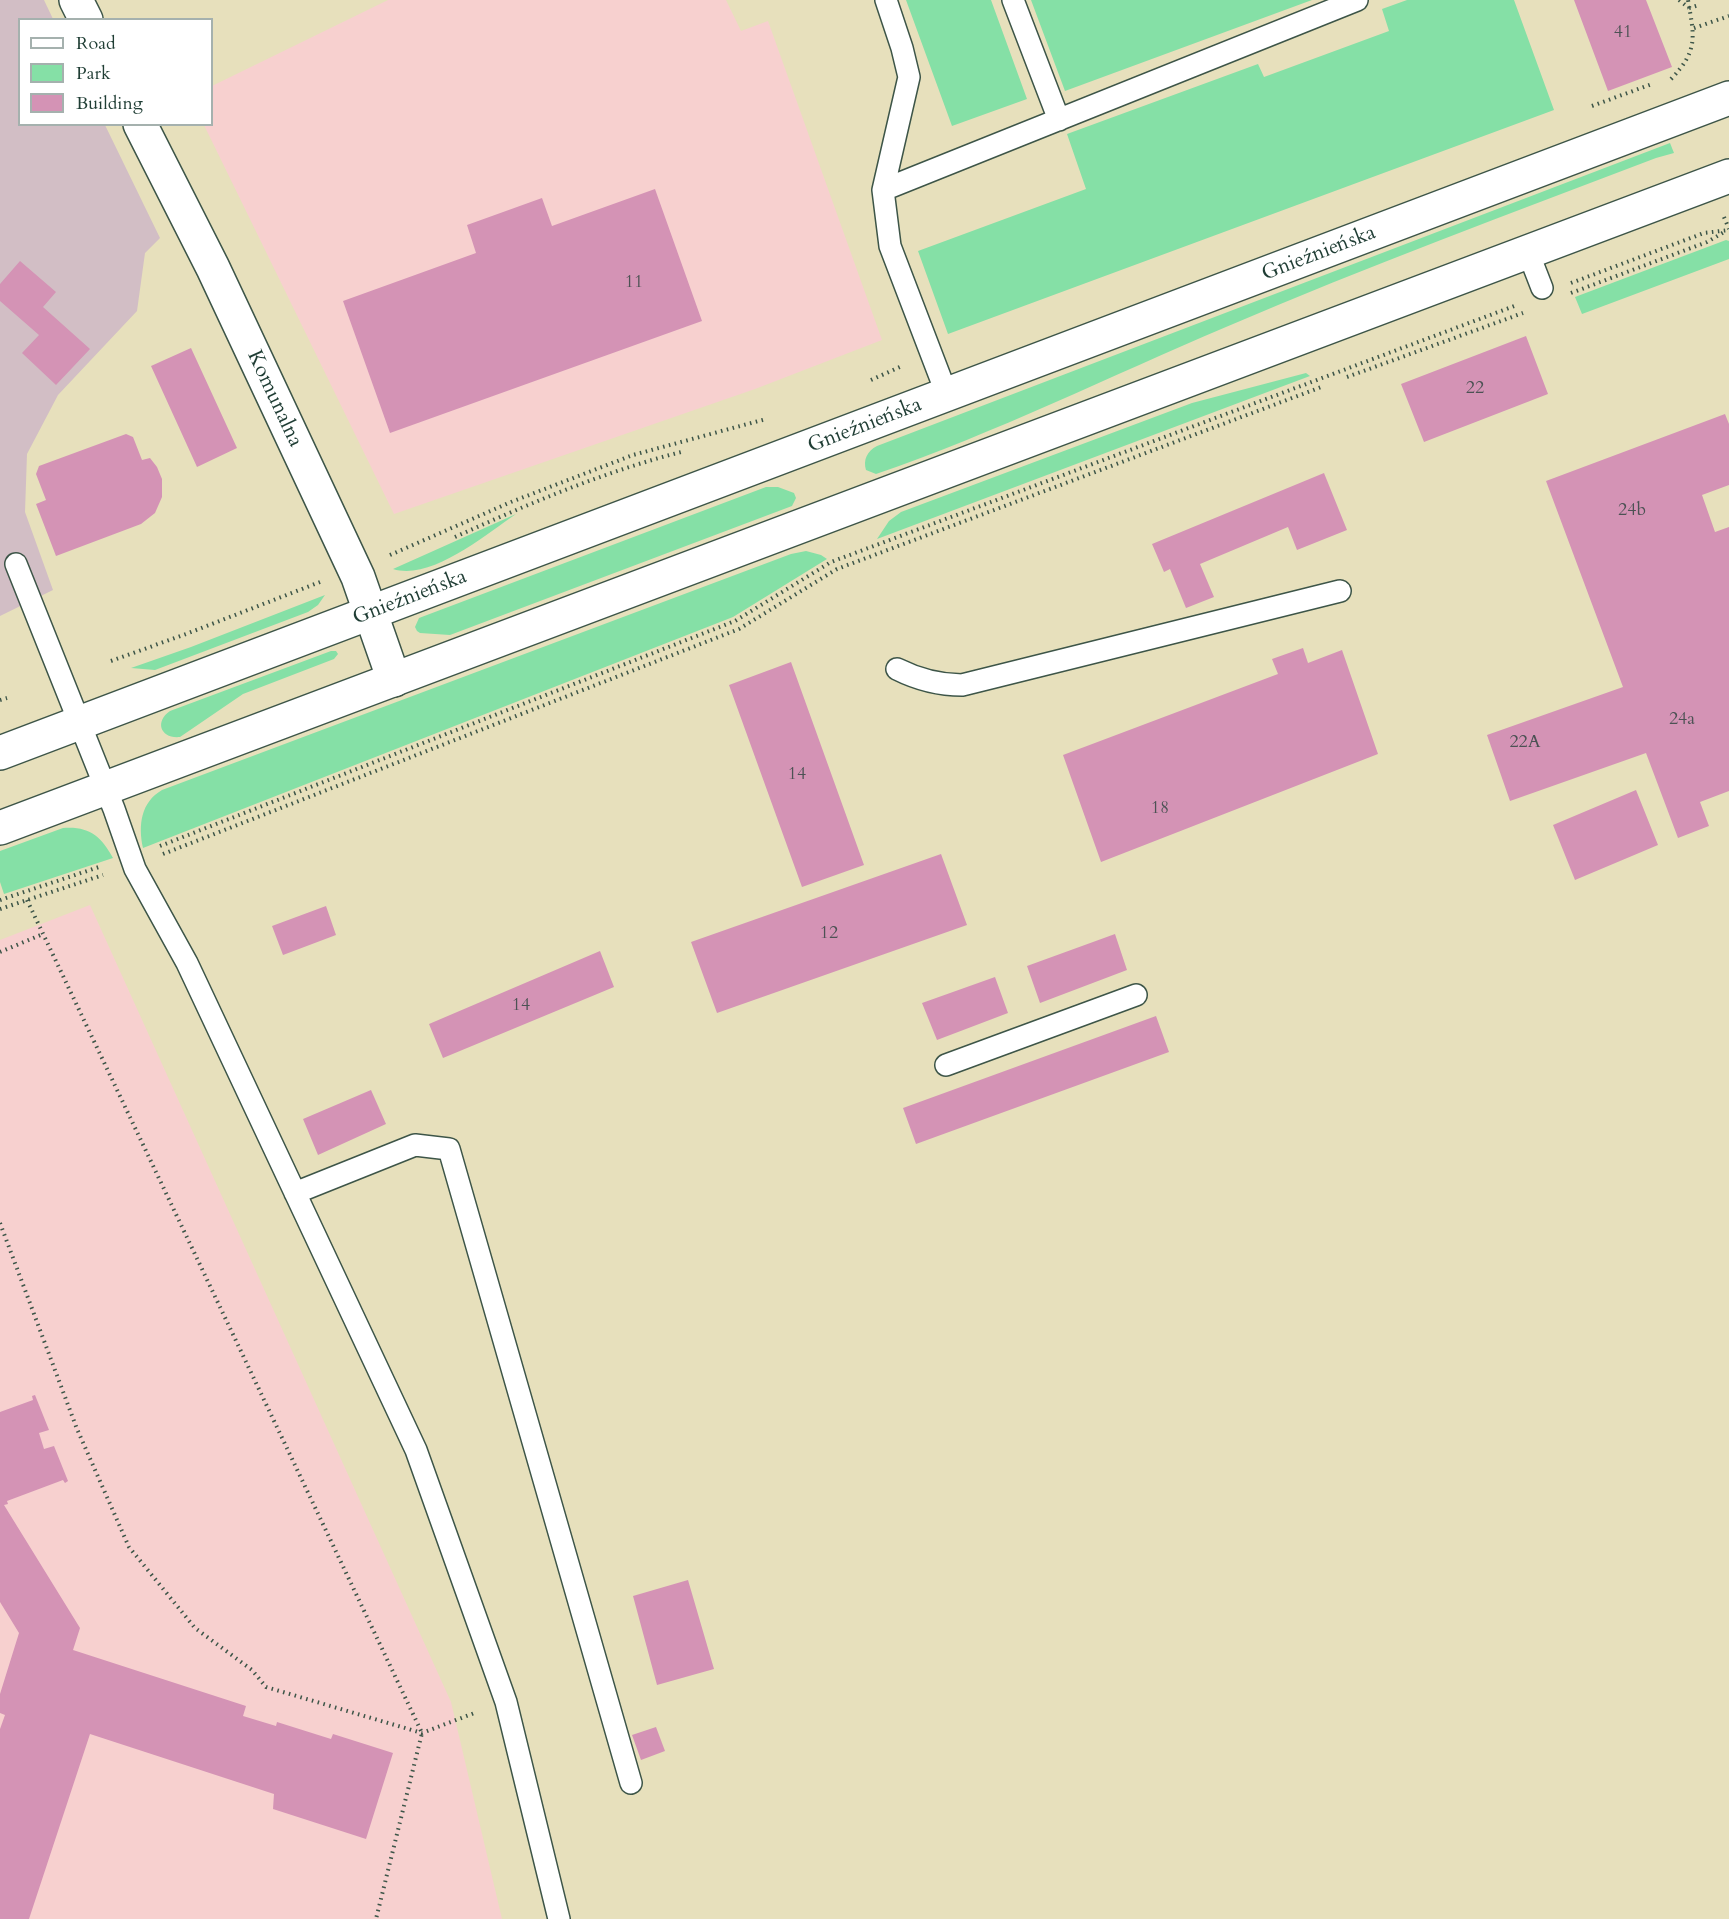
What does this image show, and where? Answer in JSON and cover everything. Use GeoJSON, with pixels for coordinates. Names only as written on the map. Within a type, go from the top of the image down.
{"type":"FeatureCollection","features":[{"type":"Feature","properties":{"kind":"street"},"geometry":{"type":"LineString","coordinates":[[76,0],[85,18]]}},
{"type":"Feature","properties":{"kind":"street","name":"Gnieźnieńska"},"geometry":{"type":"LineString","coordinates":[[0,753],[1729,98]]}},
{"type":"Feature","properties":{"kind":"street","name":"Komunalna"},"geometry":{"type":"LineString","coordinates":[[141,126],[213,268],[358,577],[394,680]]}},
{"type":"Feature","properties":{"kind":"street"},"geometry":{"type":"LineString","coordinates":[[0,828],[1729,176]]}},
{"type":"Feature","properties":{"kind":"lane"},"geometry":{"type":"LineString","coordinates":[[886,0],[909,77],[883,190],[890,246],[947,395]]}},
{"type":"Feature","properties":{"kind":"lane"},"geometry":{"type":"LineString","coordinates":[[1013,0],[1059,120]]}},
{"type":"Feature","properties":{"kind":"lane"},"geometry":{"type":"LineString","coordinates":[[883,190],[1357,0]]}},
{"type":"Feature","properties":{"kind":"lane"},"geometry":{"type":"LineString","coordinates":[[1528,252],[1542,288]]}},
{"type":"Feature","properties":{"kind":"lane"},"geometry":{"type":"LineString","coordinates":[[16,564],[106,789],[135,869],[187,963],[416,1450],[506,1702],[558,1919]]}},
{"type":"Feature","properties":{"kind":"lane"},"geometry":{"type":"LineString","coordinates":[[897,669],[918,679],[943,685],[962,685],[1340,591]]}},
{"type":"Feature","properties":{"kind":"lane"},"geometry":{"type":"LineString","coordinates":[[946,1065],[1136,995]]}},
{"type":"Feature","properties":{"kind":"lane"},"geometry":{"type":"LineString","coordinates":[[295,1193],[415,1144],[449,1149],[631,1783]]}},
{"type":"Feature","properties":{"kind":"path"},"geometry":{"type":"LineString","coordinates":[[1679,0],[1689,8]]}},
{"type":"Feature","properties":{"kind":"path"},"geometry":{"type":"LineString","coordinates":[[1670,79],[1679,70],[1693,43],[1694,28],[1688,0]]}},
{"type":"Feature","properties":{"kind":"path"},"geometry":{"type":"LineString","coordinates":[[1689,8],[1699,5]]}},
{"type":"Feature","properties":{"kind":"path"},"geometry":{"type":"LineString","coordinates":[[1694,28],[1729,16]]}},
{"type":"Feature","properties":{"kind":"path"},"geometry":{"type":"LineString","coordinates":[[1566,296],[1707,242],[1729,229],[1725,220]]}},
{"type":"Feature","properties":{"kind":"path"},"geometry":{"type":"LineString","coordinates":[[1347,377],[1530,310]]}},
{"type":"Feature","properties":{"kind":"path"},"geometry":{"type":"LineString","coordinates":[[863,384],[911,362]]}},
{"type":"Feature","properties":{"kind":"path"},"geometry":{"type":"LineString","coordinates":[[155,848],[735,621],[831,562],[1350,366]]}},
{"type":"Feature","properties":{"kind":"path"},"geometry":{"type":"LineString","coordinates":[[159,856],[739,629],[837,569],[1324,386]]}},
{"type":"Feature","properties":{"kind":"path"},"geometry":{"type":"LineString","coordinates":[[387,556],[511,502],[633,455],[771,418]]}},
{"type":"Feature","properties":{"kind":"path"},"geometry":{"type":"LineString","coordinates":[[111,661],[329,579]]}},
{"type":"Feature","properties":{"kind":"path"},"geometry":{"type":"LineString","coordinates":[[0,700],[7,698]]}},
{"type":"Feature","properties":{"kind":"path"},"geometry":{"type":"LineString","coordinates":[[0,900],[103,865]]}},
{"type":"Feature","properties":{"kind":"path"},"geometry":{"type":"LineString","coordinates":[[0,909],[106,874]]}},
{"type":"Feature","properties":{"kind":"path"},"geometry":{"type":"LineString","coordinates":[[27,900],[422,1733],[376,1919]]}},
{"type":"Feature","properties":{"kind":"path"},"geometry":{"type":"LineString","coordinates":[[0,952],[43,934]]}},
{"type":"Feature","properties":{"kind":"path"},"geometry":{"type":"LineString","coordinates":[[0,1223],[77,1429],[129,1547],[195,1628],[252,1670],[266,1687],[422,1733],[479,1712]]}},
{"type":"Feature","properties":{"kind":"shaded area"},"geometry":{"type":"Polygon","coordinates":[[[0,0],[44,0],[53,18],[18,18],[18,126],[105,126],[160,238],[145,253],[137,311],[58,395],[27,454],[25,512],[53,590],[0,616],[0,0]]]}},
{"type":"Feature","properties":{"kind":"shaded area"},"geometry":{"type":"Polygon","coordinates":[[[388,0],[726,0],[741,31],[768,21],[882,340],[755,389],[394,514],[204,126],[213,126],[213,86],[388,0]]]}},
{"type":"Feature","properties":{"kind":"shaded area"},"geometry":{"type":"Polygon","coordinates":[[[90,905],[451,1702],[502,1919],[0,1919],[0,940],[90,905]]]}},
{"type":"Feature","properties":{"kind":"green space"},"geometry":{"type":"Polygon","coordinates":[[[906,0],[991,0],[1027,99],[952,126],[906,0]]]}},
{"type":"Feature","properties":{"kind":"green space"},"geometry":{"type":"Polygon","coordinates":[[[1031,0],[1312,0],[1065,91],[1031,0]]]}},
{"type":"Feature","properties":{"kind":"green space"},"geometry":{"type":"Polygon","coordinates":[[[1407,0],[1514,0],[1554,110],[948,334],[918,251],[1086,189],[1067,134],[1258,64],[1264,77],[1389,31],[1382,9],[1407,0]]]}},
{"type":"Feature","properties":{"kind":"green space"},"geometry":{"type":"Polygon","coordinates":[[[1670,143],[1674,153],[1440,240],[1333,283],[965,441],[876,474],[866,470],[867,456],[877,446],[1670,143]]]}},
{"type":"Feature","properties":{"kind":"green space"},"geometry":{"type":"Polygon","coordinates":[[[1726,240],[1729,241],[1729,259],[1582,314],[1575,297],[1726,240]]]}},
{"type":"Feature","properties":{"kind":"green space"},"geometry":{"type":"Polygon","coordinates":[[[1306,373],[1310,376],[877,539],[889,521],[901,512],[1192,403],[1306,373]]]}},
{"type":"Feature","properties":{"kind":"green space"},"geometry":{"type":"Polygon","coordinates":[[[766,487],[778,487],[794,493],[796,498],[792,506],[450,635],[420,633],[415,627],[419,618],[766,487]]]}},
{"type":"Feature","properties":{"kind":"green space"},"geometry":{"type":"Polygon","coordinates":[[[516,514],[473,544],[440,562],[408,571],[393,569],[516,514]]]}},
{"type":"Feature","properties":{"kind":"green space"},"geometry":{"type":"Polygon","coordinates":[[[806,551],[827,559],[733,617],[143,848],[141,823],[145,808],[149,801],[162,790],[791,554],[806,551]]]}},
{"type":"Feature","properties":{"kind":"green space"},"geometry":{"type":"Polygon","coordinates":[[[325,595],[318,605],[308,612],[155,670],[131,668],[191,647],[325,595]]]}},
{"type":"Feature","properties":{"kind":"green space"},"geometry":{"type":"Polygon","coordinates":[[[336,651],[338,654],[334,659],[243,694],[180,737],[168,735],[162,729],[162,720],[170,711],[336,651]]]}},
{"type":"Feature","properties":{"kind":"green space"},"geometry":{"type":"Polygon","coordinates":[[[63,828],[80,829],[93,834],[104,844],[113,858],[4,894],[0,882],[0,851],[63,828]]]}},
{"type":"Feature","properties":{"kind":"building"},"geometry":{"type":"Polygon","coordinates":[[[1574,0],[1646,0],[1672,67],[1608,91],[1574,0]]]}},
{"type":"Feature","properties":{"kind":"building"},"geometry":{"type":"Polygon","coordinates":[[[655,189],[702,321],[390,433],[343,301],[476,253],[467,225],[542,198],[552,226],[655,189]]]}},
{"type":"Feature","properties":{"kind":"building"},"geometry":{"type":"Polygon","coordinates":[[[20,261],[56,292],[43,307],[90,349],[56,385],[22,353],[39,335],[0,301],[0,284],[20,261]]]}},
{"type":"Feature","properties":{"kind":"building"},"geometry":{"type":"Polygon","coordinates":[[[1526,336],[1548,394],[1424,442],[1401,384],[1526,336]]]}},
{"type":"Feature","properties":{"kind":"building"},"geometry":{"type":"Polygon","coordinates":[[[191,348],[237,448],[197,467],[151,366],[191,348]]]}},
{"type":"Feature","properties":{"kind":"building"},"geometry":{"type":"Polygon","coordinates":[[[1725,414],[1729,424],[1729,485],[1702,495],[1715,532],[1729,527],[1729,791],[1700,802],[1709,826],[1678,838],[1646,753],[1510,801],[1487,735],[1623,687],[1546,481],[1725,414]]]}},
{"type":"Feature","properties":{"kind":"building"},"geometry":{"type":"Polygon","coordinates":[[[126,434],[133,437],[142,460],[150,458],[162,479],[162,497],[155,513],[141,524],[56,556],[36,504],[46,500],[36,474],[39,466],[126,434]]]}},
{"type":"Feature","properties":{"kind":"building"},"geometry":{"type":"Polygon","coordinates":[[[1324,473],[1347,530],[1297,550],[1288,527],[1200,564],[1214,597],[1186,608],[1170,569],[1164,572],[1152,544],[1324,473]]]}},
{"type":"Feature","properties":{"kind":"building"},"geometry":{"type":"Polygon","coordinates":[[[1303,648],[1308,663],[1342,650],[1378,754],[1101,862],[1063,755],[1278,674],[1272,659],[1303,648]]]}},
{"type":"Feature","properties":{"kind":"building"},"geometry":{"type":"Polygon","coordinates":[[[791,662],[864,865],[802,887],[729,685],[791,662]]]}},
{"type":"Feature","properties":{"kind":"building"},"geometry":{"type":"Polygon","coordinates":[[[1636,790],[1658,845],[1575,880],[1553,825],[1636,790]]]}},
{"type":"Feature","properties":{"kind":"building"},"geometry":{"type":"Polygon","coordinates":[[[941,854],[967,925],[717,1013],[691,942],[941,854]]]}},
{"type":"Feature","properties":{"kind":"building"},"geometry":{"type":"Polygon","coordinates":[[[326,906],[336,935],[283,955],[272,926],[326,906]]]}},
{"type":"Feature","properties":{"kind":"building"},"geometry":{"type":"Polygon","coordinates":[[[1115,934],[1127,970],[1040,1003],[1027,966],[1115,934]]]}},
{"type":"Feature","properties":{"kind":"building"},"geometry":{"type":"Polygon","coordinates":[[[600,951],[614,987],[443,1058],[429,1024],[600,951]]]}},
{"type":"Feature","properties":{"kind":"building"},"geometry":{"type":"Polygon","coordinates":[[[995,977],[1008,1013],[937,1040],[922,1003],[995,977]]]}},
{"type":"Feature","properties":{"kind":"building"},"geometry":{"type":"Polygon","coordinates":[[[1156,1016],[1169,1052],[916,1144],[903,1108],[1156,1016]]]}},
{"type":"Feature","properties":{"kind":"building"},"geometry":{"type":"Polygon","coordinates":[[[371,1090],[386,1124],[318,1155],[303,1119],[371,1090]]]}},
{"type":"Feature","properties":{"kind":"building"},"geometry":{"type":"Polygon","coordinates":[[[35,1395],[49,1430],[39,1433],[44,1449],[54,1446],[68,1481],[65,1483],[63,1480],[7,1501],[8,1504],[4,1505],[80,1628],[73,1650],[246,1706],[243,1716],[276,1726],[277,1722],[331,1739],[333,1734],[393,1753],[366,1839],[273,1809],[274,1794],[90,1734],[29,1919],[0,1919],[0,1729],[5,1715],[0,1713],[0,1694],[19,1633],[0,1602],[0,1412],[33,1400],[32,1396],[35,1395]]]}},
{"type":"Feature","properties":{"kind":"building"},"geometry":{"type":"Polygon","coordinates":[[[688,1580],[714,1669],[657,1685],[633,1596],[688,1580]]]}},
{"type":"Feature","properties":{"kind":"building"},"geometry":{"type":"Polygon","coordinates":[[[656,1727],[665,1751],[641,1760],[632,1735],[656,1727]]]}}]}
